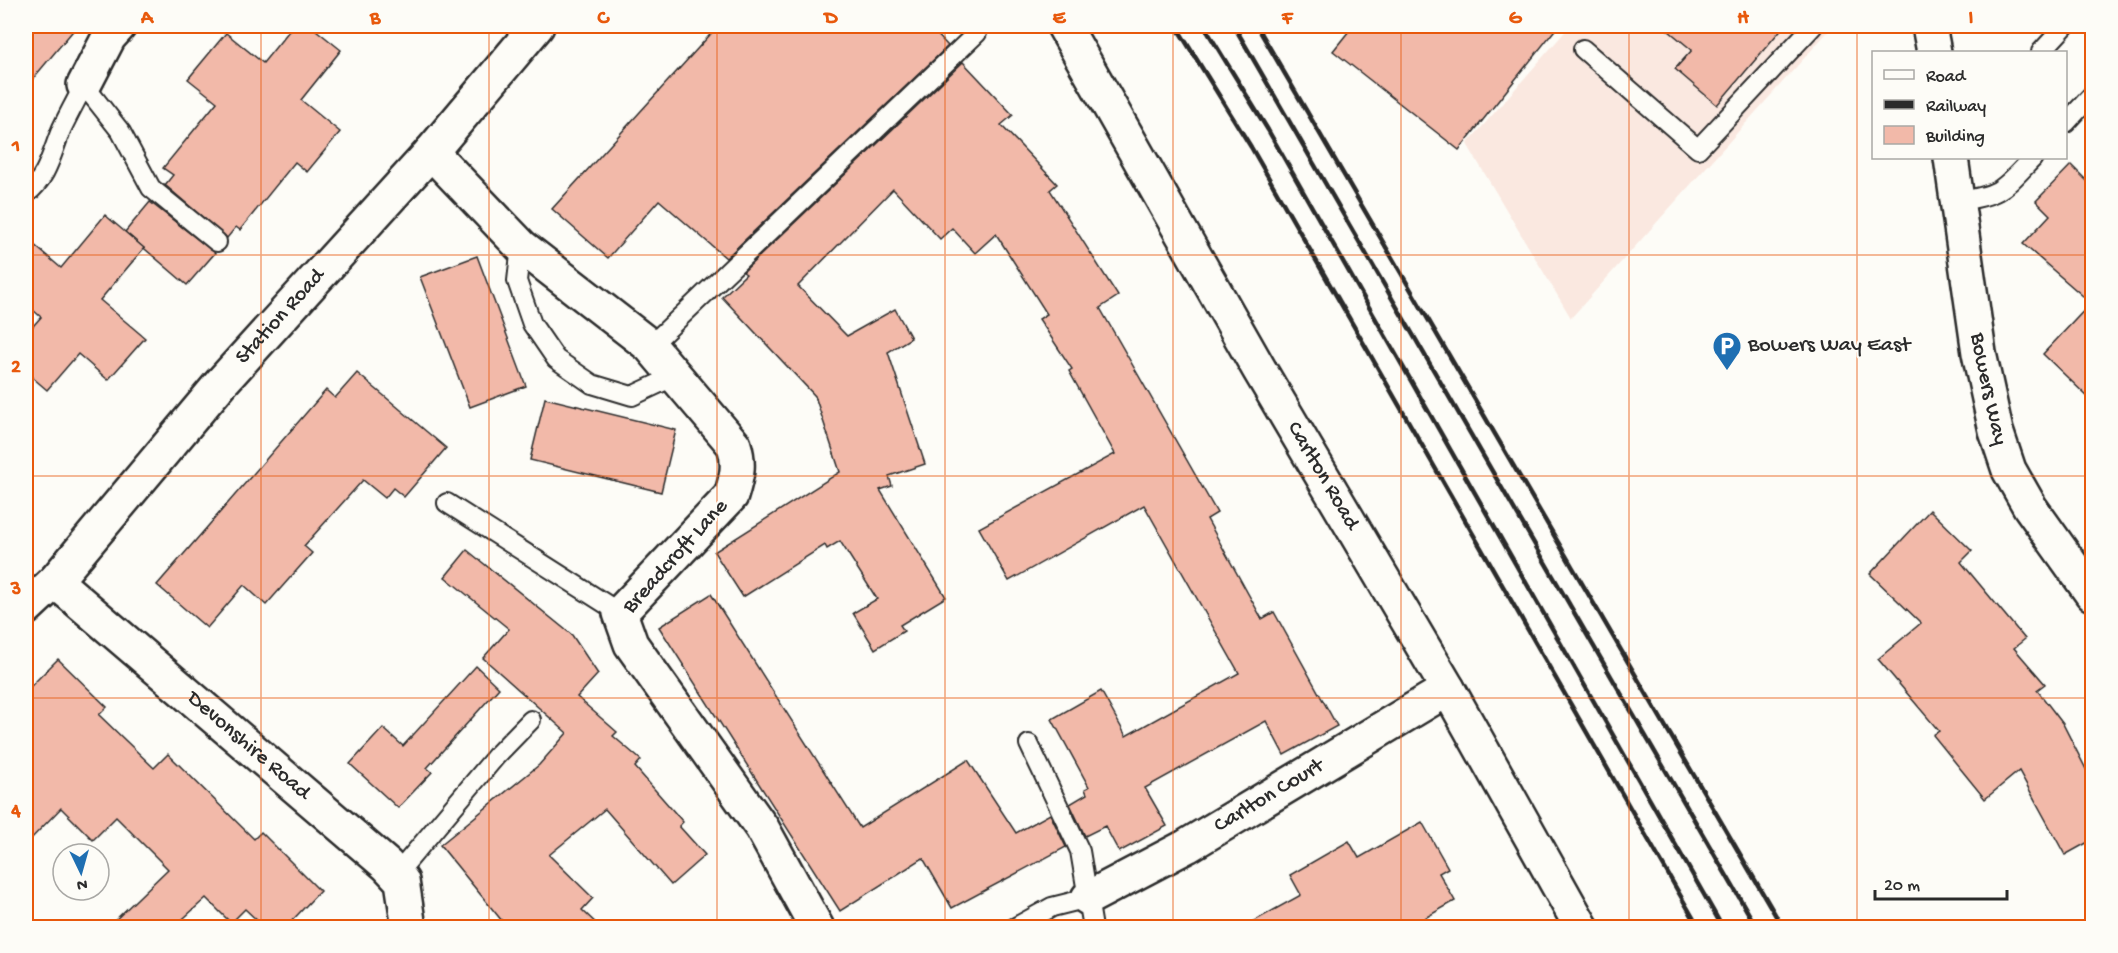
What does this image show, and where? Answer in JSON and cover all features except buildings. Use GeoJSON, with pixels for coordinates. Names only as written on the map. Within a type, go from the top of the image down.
{"type":"FeatureCollection","features":[{"type":"Feature","properties":{"kind":"street"},"geometry":{"type":"LineString","coordinates":[[84,85],[109,37],[119,26]]}},
{"type":"Feature","properties":{"kind":"street","name":"Station Road"},"geometry":{"type":"LineString","coordinates":[[26,608],[55,581],[221,383],[431,152],[537,26]]}},
{"type":"Feature","properties":{"kind":"street","name":"Carlton Road"},"geometry":{"type":"LineString","coordinates":[[1064,26],[1253,359],[1448,689],[1582,927]]}},
{"type":"Feature","properties":{"kind":"street","name":"Breadcroft Lane"},"geometry":{"type":"LineString","coordinates":[[431,152],[521,246],[650,346],[677,375],[734,445],[738,459],[738,473],[731,496],[620,613],[631,644],[762,828],[817,927]]}},
{"type":"Feature","properties":{"kind":"street","name":"Bowers Way"},"geometry":{"type":"LineString","coordinates":[[1951,159],[1979,353],[1999,441],[2009,470],[2030,507],[2092,594]]}},
{"type":"Feature","properties":{"kind":"street","name":"Devonshire Road"},"geometry":{"type":"LineString","coordinates":[[55,581],[396,875],[402,881],[409,927]]}},
{"type":"Feature","properties":{"kind":"street","name":"Carlton Court"},"geometry":{"type":"LineString","coordinates":[[1091,913],[1187,846],[1448,689]]}},
{"type":"Feature","properties":{"kind":"lane"},"geometry":{"type":"LineString","coordinates":[[1583,49],[1698,149],[1813,26]]}},
{"type":"Feature","properties":{"kind":"lane"},"geometry":{"type":"LineString","coordinates":[[2043,51],[2065,26]]}},
{"type":"Feature","properties":{"kind":"lane"},"geometry":{"type":"LineString","coordinates":[[650,346],[977,33]]}},
{"type":"Feature","properties":{"kind":"lane"},"geometry":{"type":"LineString","coordinates":[[26,194],[34,188],[52,158],[62,130],[84,85],[121,132],[151,188],[217,242]]}},
{"type":"Feature","properties":{"kind":"lane"},"geometry":{"type":"LineString","coordinates":[[2067,122],[2092,95]]}},
{"type":"Feature","properties":{"kind":"lane"},"geometry":{"type":"LineString","coordinates":[[1958,201],[1989,197],[1999,191],[2032,159]]}},
{"type":"Feature","properties":{"kind":"lane"},"geometry":{"type":"LineString","coordinates":[[521,246],[517,281],[532,324],[556,359],[592,384],[632,396],[677,375]]}},
{"type":"Feature","properties":{"kind":"lane"},"geometry":{"type":"LineString","coordinates":[[447,503],[620,613]]}},
{"type":"Feature","properties":{"kind":"lane"},"geometry":{"type":"LineString","coordinates":[[396,875],[497,755],[531,720]]}},
{"type":"Feature","properties":{"kind":"lane"},"geometry":{"type":"LineString","coordinates":[[1014,927],[1052,907],[1091,913],[1080,850],[1029,744]]}},
{"type":"Feature","properties":{"kind":"shaded area"},"geometry":{"type":"Polygon","coordinates":[[[1570,26],[1833,26],[1571,318],[1467,144],[1570,26]]]}},
{"type":"Feature","properties":{"kind":"railway"},"geometry":{"type":"LineString","coordinates":[[1176,26],[1251,147],[1699,928]]}},
{"type":"Feature","properties":{"kind":"railway"},"geometry":{"type":"LineString","coordinates":[[1204,26],[1268,130],[1723,928]]}},
{"type":"Feature","properties":{"kind":"railway"},"geometry":{"type":"LineString","coordinates":[[1234,26],[1757,928]]}},
{"type":"Feature","properties":{"kind":"railway"},"geometry":{"type":"LineString","coordinates":[[1257,26],[1783,928]]}},
{"type":"Feature","properties":{"kind":"place","name":"Bowers Way East"},"geometry":{"type":"Point","coordinates":[1727,372]}}]}
